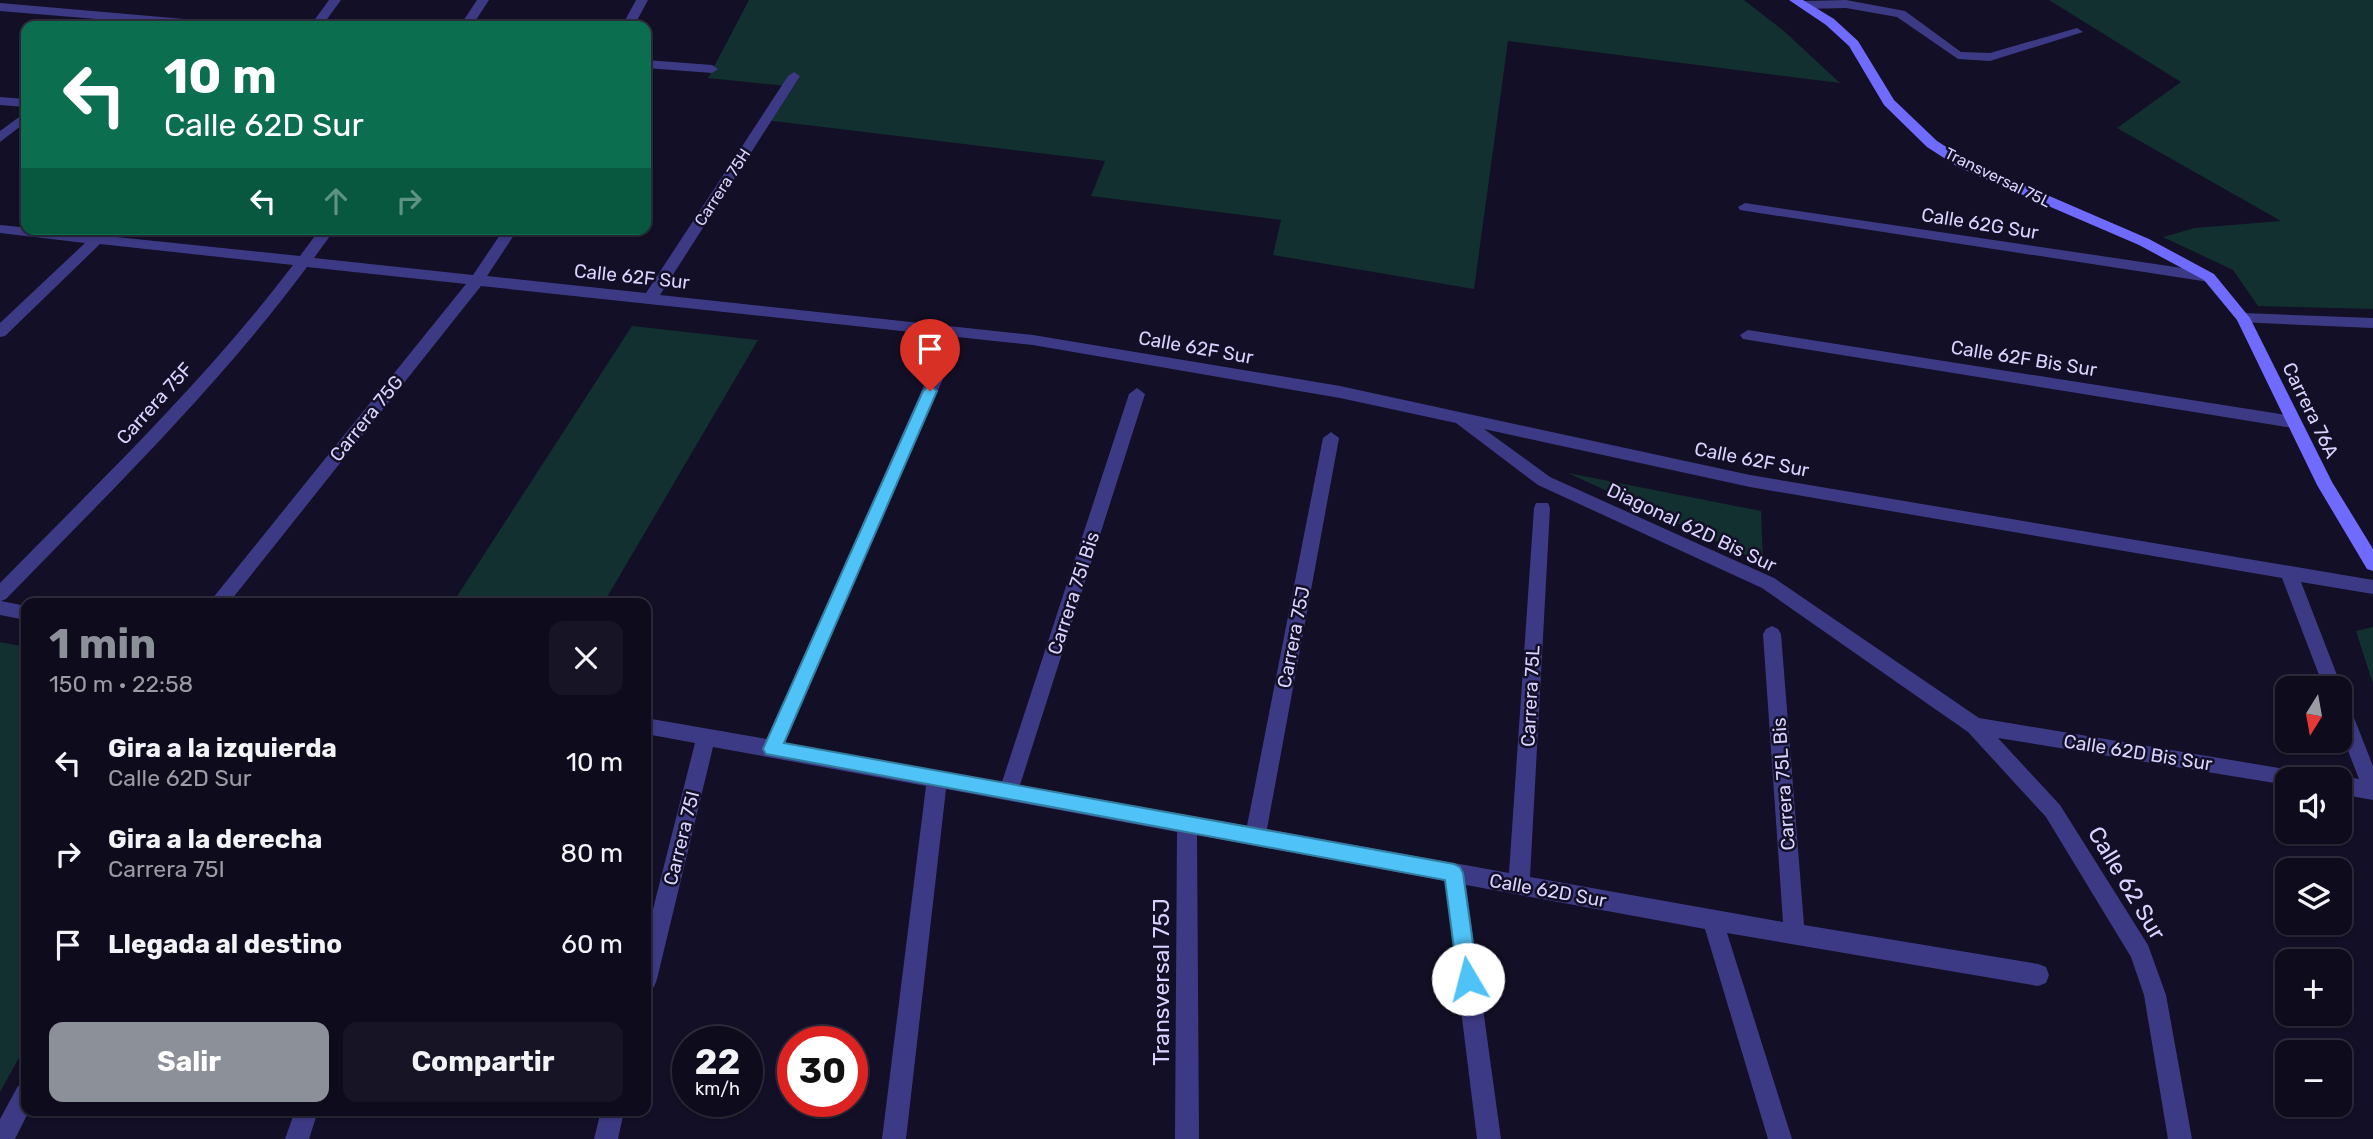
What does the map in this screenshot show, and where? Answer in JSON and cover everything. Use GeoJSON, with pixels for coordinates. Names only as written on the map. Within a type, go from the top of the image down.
{"type":"FeatureCollection","features":[{"type":"Feature","properties":{"kind":"street"},"geometry":{"type":"LineString","coordinates":[[47,11],[61,0]]}},
{"type":"Feature","properties":{"kind":"street"},"geometry":{"type":"LineString","coordinates":[[320,21],[335,0]]}},
{"type":"Feature","properties":{"kind":"street"},"geometry":{"type":"LineString","coordinates":[[469,21],[483,0]]}},
{"type":"Feature","properties":{"kind":"street"},"geometry":{"type":"LineString","coordinates":[[631,21],[642,0]]}},
{"type":"Feature","properties":{"kind":"street"},"geometry":{"type":"LineString","coordinates":[[1901,14],[1906,0]]}},
{"type":"Feature","properties":{"kind":"street"},"geometry":{"type":"LineString","coordinates":[[1800,3],[1846,4],[1901,14],[1958,55],[1990,57],[2077,32]]}},
{"type":"Feature","properties":{"kind":"street","name":"Transversal 75L"},"geometry":{"type":"LineString","coordinates":[[1800,3],[1830,22],[1854,44],[1889,103],[1932,144],[1963,164],[2144,242],[2209,277]]}},
{"type":"Feature","properties":{"kind":"street"},"geometry":{"type":"LineString","coordinates":[[0,7],[162,21]]}},
{"type":"Feature","properties":{"kind":"street"},"geometry":{"type":"LineString","coordinates":[[651,64],[712,69]]}},
{"type":"Feature","properties":{"kind":"street","name":"Carrera 75H"},"geometry":{"type":"LineString","coordinates":[[650,299],[794,76]]}},
{"type":"Feature","properties":{"kind":"street"},"geometry":{"type":"LineString","coordinates":[[0,101],[21,103]]}},
{"type":"Feature","properties":{"kind":"street"},"geometry":{"type":"LineString","coordinates":[[0,138],[21,120]]}},
{"type":"Feature","properties":{"kind":"street","name":"Calle 62G Sur"},"geometry":{"type":"LineString","coordinates":[[1745,208],[2209,277]]}},
{"type":"Feature","properties":{"kind":"street","name":"Calle 62F Sur"},"geometry":{"type":"LineString","coordinates":[[0,229],[21,230]]}},
{"type":"Feature","properties":{"kind":"street"},"geometry":{"type":"LineString","coordinates":[[0,332],[101,235]]}},
{"type":"Feature","properties":{"kind":"street","name":"Calle 62F Sur"},"geometry":{"type":"LineString","coordinates":[[109,235],[304,263],[1033,340],[1340,393],[1750,481],[2373,587]]}},
{"type":"Feature","properties":{"kind":"street","name":"Carrera 75F"},"geometry":{"type":"LineString","coordinates":[[0,594],[171,418],[304,263],[324,235]]}},
{"type":"Feature","properties":{"kind":"street","name":"Carrera 75G"},"geometry":{"type":"LineString","coordinates":[[222,598],[476,282],[507,235]]}},
{"type":"Feature","properties":{"kind":"street","name":"Carrera 76A"},"geometry":{"type":"LineString","coordinates":[[2209,277],[2243,318],[2325,485],[2373,564]]}},
{"type":"Feature","properties":{"kind":"street"},"geometry":{"type":"LineString","coordinates":[[2243,318],[2373,323]]}},
{"type":"Feature","properties":{"kind":"street","name":"Calle 62F Bis Sur"},"geometry":{"type":"LineString","coordinates":[[1748,335],[2293,422]]}},
{"type":"Feature","properties":{"kind":"street"},"geometry":{"type":"LineString","coordinates":[[772,749],[941,365]]}},
{"type":"Feature","properties":{"kind":"street","name":"Carrera 75I Bis"},"geometry":{"type":"LineString","coordinates":[[1008,792],[1137,394]]}},
{"type":"Feature","properties":{"kind":"street","name":"Diagonal 62D Bis Sur"},"geometry":{"type":"LineString","coordinates":[[1459,418],[1544,481],[1768,583],[1975,726]]}},
{"type":"Feature","properties":{"kind":"street","name":"Carrera 75J"},"geometry":{"type":"LineString","coordinates":[[1255,836],[1331,438]]}},
{"type":"Feature","properties":{"kind":"street","name":"Carrera 75L"},"geometry":{"type":"LineString","coordinates":[[1519,884],[1542,508]]}},
{"type":"Feature","properties":{"kind":"street"},"geometry":{"type":"LineString","coordinates":[[2288,572],[2328,676]]}},
{"type":"Feature","properties":{"kind":"street"},"geometry":{"type":"LineString","coordinates":[[0,608],[21,612]]}},
{"type":"Feature","properties":{"kind":"street","name":"Carrera 75L Bis"},"geometry":{"type":"LineString","coordinates":[[1772,634],[1794,934]]}},
{"type":"Feature","properties":{"kind":"street","name":"Calle 62D Bis Sur"},"geometry":{"type":"LineString","coordinates":[[1975,726],[2275,775]]}},
{"type":"Feature","properties":{"kind":"street","name":"Calle 62 Sur"},"geometry":{"type":"LineString","coordinates":[[1975,726],[2053,811],[2140,952],[2155,995],[2180,1139]]}},
{"type":"Feature","properties":{"kind":"street","name":"Calle 62D Sur"},"geometry":{"type":"LineString","coordinates":[[651,727],[1713,920],[2038,975]]}},
{"type":"Feature","properties":{"kind":"street","name":"Carrera 75I"},"geometry":{"type":"LineString","coordinates":[[651,959],[706,737]]}},
{"type":"Feature","properties":{"kind":"street"},"geometry":{"type":"LineString","coordinates":[[2352,737],[2373,790]]}},
{"type":"Feature","properties":{"kind":"street"},"geometry":{"type":"LineString","coordinates":[[894,1139],[937,779]]}},
{"type":"Feature","properties":{"kind":"street"},"geometry":{"type":"LineString","coordinates":[[2352,787],[2373,790]]}},
{"type":"Feature","properties":{"kind":"street","name":"Transversal 75J"},"geometry":{"type":"LineString","coordinates":[[1187,824],[1187,1139]]}},
{"type":"Feature","properties":{"kind":"street"},"geometry":{"type":"LineString","coordinates":[[1454,873],[1489,1139]]}},
{"type":"Feature","properties":{"kind":"street"},"geometry":{"type":"LineString","coordinates":[[1713,920],[1780,1139]]}},
{"type":"Feature","properties":{"kind":"street"},"geometry":{"type":"LineString","coordinates":[[2,1139],[21,1103]]}},
{"type":"Feature","properties":{"kind":"street"},"geometry":{"type":"LineString","coordinates":[[297,1139],[305,1116]]}},
{"type":"Feature","properties":{"kind":"street"},"geometry":{"type":"LineString","coordinates":[[606,1139],[612,1116]]}},
{"type":"Feature","properties":{"kind":"green space"},"geometry":{"type":"Polygon","coordinates":[[[749,0],[1744,0],[1785,32],[1840,83],[1508,41],[1474,289],[1273,255],[1281,220],[1091,196],[1105,161],[765,120],[787,86],[708,78],[749,0]]]}},
{"type":"Feature","properties":{"kind":"green space"},"geometry":{"type":"Polygon","coordinates":[[[2049,0],[2373,0],[2373,309],[2258,306],[2233,270],[2163,237],[2195,228],[2281,221],[2117,128],[2181,82],[2049,0]]]}},
{"type":"Feature","properties":{"kind":"green space"},"geometry":{"type":"Polygon","coordinates":[[[632,326],[758,340],[607,598],[456,598],[632,326]]]}},
{"type":"Feature","properties":{"kind":"green space"},"geometry":{"type":"Polygon","coordinates":[[[1568,473],[1761,511],[1763,563],[1568,473]]]}},
{"type":"Feature","properties":{"kind":"green space"},"geometry":{"type":"Polygon","coordinates":[[[2373,627],[2373,684],[2356,631],[2373,627]]]}},
{"type":"Feature","properties":{"kind":"green space"},"geometry":{"type":"Polygon","coordinates":[[[0,642],[21,646],[21,1054],[0,1092],[0,642]]]}},
{"type":"Feature","properties":{"kind":"route"},"geometry":{"type":"LineString","coordinates":[[930,391],[772,749],[1454,873],[1468,979]]}}]}
